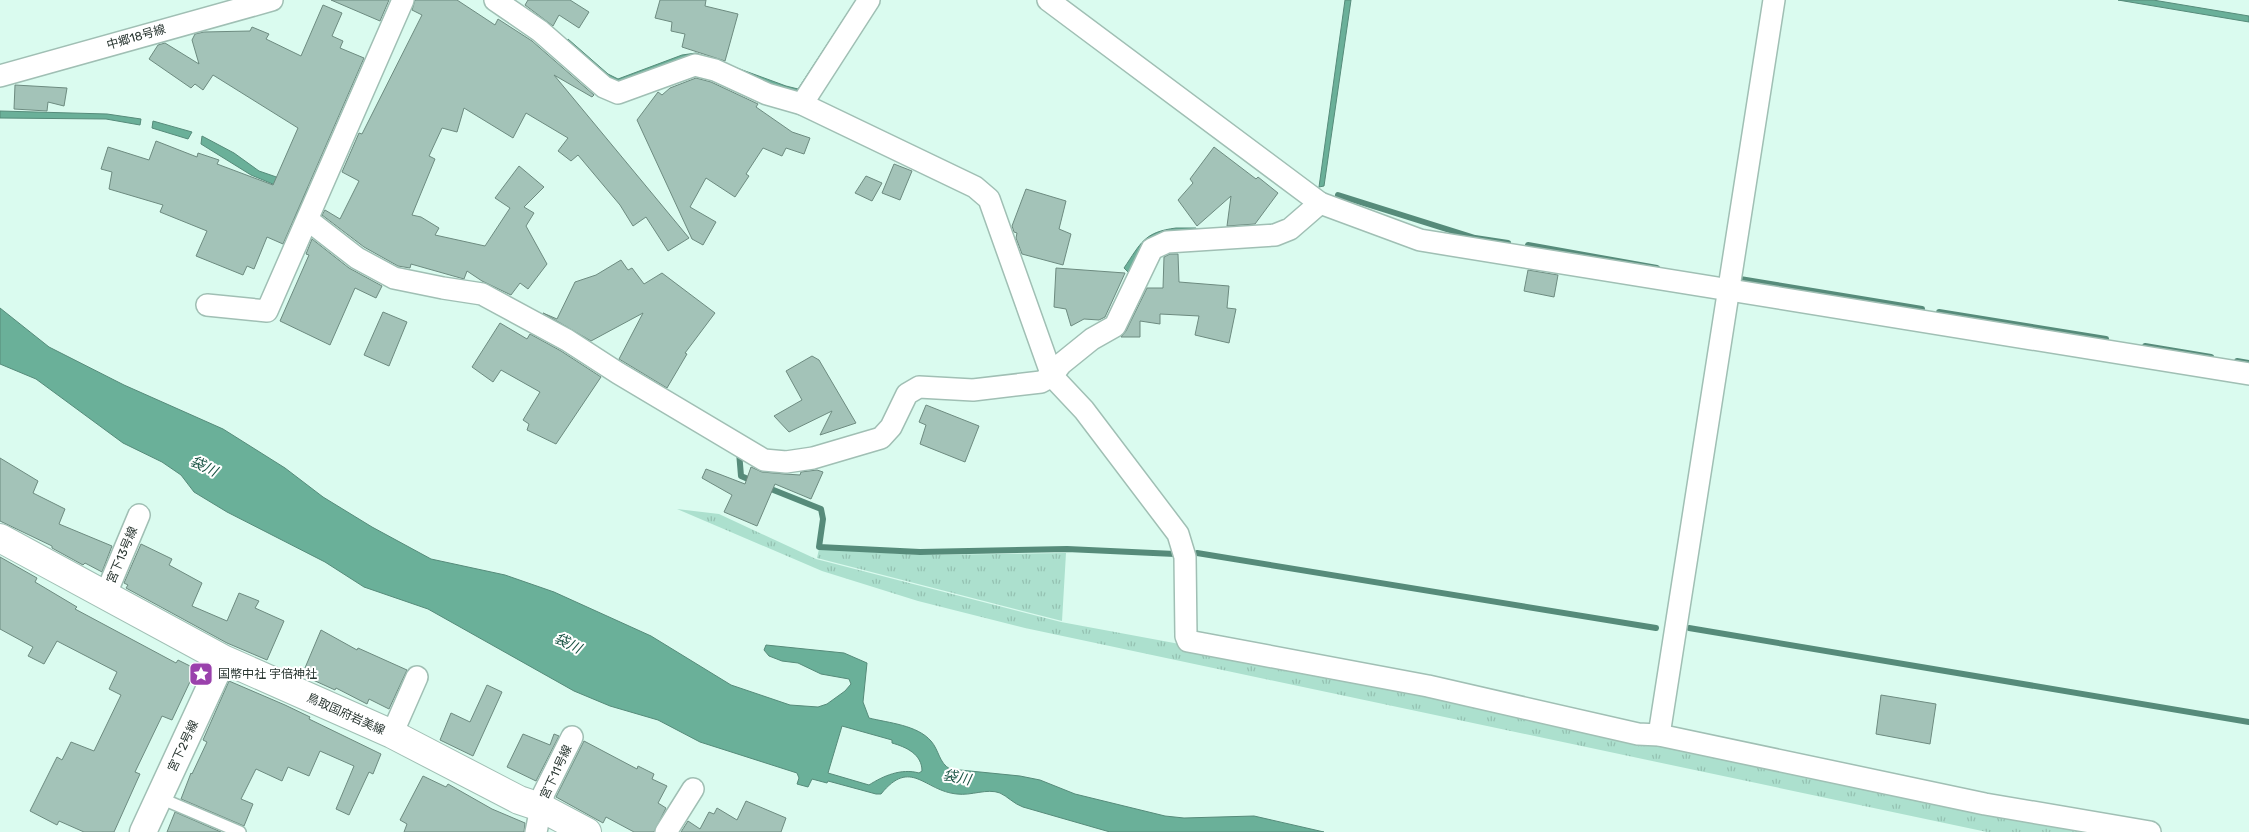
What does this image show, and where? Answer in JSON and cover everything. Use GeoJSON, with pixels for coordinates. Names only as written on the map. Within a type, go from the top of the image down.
{"type":"FeatureCollection","features":[{"type":"Feature","properties":{"kind":"main road","name":"鳥取国府岩美線"},"geometry":{"type":"LineString","coordinates":[[0,538],[222,658],[392,734],[519,800],[538,820],[587,832]]}},
{"type":"Feature","properties":{"kind":"street","name":"中郷18号線"},"geometry":{"type":"LineString","coordinates":[[0,76],[272,0]]}},
{"type":"Feature","properties":{"kind":"street"},"geometry":{"type":"LineString","coordinates":[[207,305],[267,311],[403,0]]}},
{"type":"Feature","properties":{"kind":"street"},"geometry":{"type":"LineString","coordinates":[[494,0],[540,31],[604,87],[618,93],[695,66],[715,70],[767,94],[802,104],[976,187],[989,199],[1052,376],[1084,410],[1178,534],[1184,557],[1186,636],[1188,641],[1428,686],[1638,734],[1659,735],[1985,804],[2150,832]]}},
{"type":"Feature","properties":{"kind":"street"},"geometry":{"type":"LineString","coordinates":[[802,104],[869,0]]}},
{"type":"Feature","properties":{"kind":"street"},"geometry":{"type":"LineString","coordinates":[[1048,0],[1320,203],[1420,240],[2249,374]]}},
{"type":"Feature","properties":{"kind":"street"},"geometry":{"type":"LineString","coordinates":[[1659,735],[1774,0]]}},
{"type":"Feature","properties":{"kind":"street"},"geometry":{"type":"LineString","coordinates":[[308,220],[357,258],[394,278],[482,294],[567,340],[618,373],[764,460],[786,462],[813,458],[881,438],[891,427],[907,394],[919,387],[973,390],[1041,382],[1052,376],[1060,364],[1092,339],[1115,326],[1152,249],[1167,242],[1275,235],[1290,229],[1320,203]]}},
{"type":"Feature","properties":{"kind":"street","name":"宮下13号線"},"geometry":{"type":"LineString","coordinates":[[105,596],[139,515]]}},
{"type":"Feature","properties":{"kind":"street","name":"宮下2号線"},"geometry":{"type":"LineString","coordinates":[[143,832],[222,658]]}},
{"type":"Feature","properties":{"kind":"street"},"geometry":{"type":"LineString","coordinates":[[392,734],[417,677]]}},
{"type":"Feature","properties":{"kind":"street","name":"宮下11号線"},"geometry":{"type":"LineString","coordinates":[[538,820],[544,793],[572,737]]}},
{"type":"Feature","properties":{"kind":"street"},"geometry":{"type":"LineString","coordinates":[[666,832],[693,789]]}},
{"type":"Feature","properties":{"kind":"lane"},"geometry":{"type":"LineString","coordinates":[[160,798],[240,832]]}},
{"type":"Feature","properties":{"kind":"green space"},"geometry":{"type":"Polygon","coordinates":[[[677,509],[719,514],[816,559],[1061,622],[1185,645],[2112,832],[1987,832],[1025,628],[918,601],[822,571],[677,509]]]}},
{"type":"Feature","properties":{"kind":"green space"},"geometry":{"type":"Polygon","coordinates":[[[819,549],[924,555],[1066,553],[1062,621],[817,558],[819,549]]]}},
{"type":"Feature","properties":{"kind":"water"},"geometry":{"type":"Polygon","coordinates":[[[856,0],[861,0],[799,94],[725,66],[627,81],[609,81],[566,42],[568,39],[608,74],[618,79],[682,55],[696,53],[798,89],[856,0]]]}},
{"type":"Feature","properties":{"kind":"water"},"geometry":{"type":"Polygon","coordinates":[[[1345,0],[1351,0],[1324,186],[1319,187],[1345,0]]]}},
{"type":"Feature","properties":{"kind":"water"},"geometry":{"type":"Polygon","coordinates":[[[2118,0],[2153,0],[2249,16],[2249,22],[2118,0]]]}},
{"type":"Feature","properties":{"kind":"water"},"geometry":{"type":"Polygon","coordinates":[[[0,111],[107,114],[141,119],[140,125],[106,119],[0,118],[0,111]]]}},
{"type":"Feature","properties":{"kind":"water"},"geometry":{"type":"Polygon","coordinates":[[[153,121],[192,132],[188,139],[152,128],[153,121]]]}},
{"type":"Feature","properties":{"kind":"water"},"geometry":{"type":"Polygon","coordinates":[[[202,136],[234,153],[259,171],[314,190],[301,221],[294,219],[304,197],[251,175],[201,144],[202,136]]]}},
{"type":"Feature","properties":{"kind":"water"},"geometry":{"type":"Polygon","coordinates":[[[1176,228],[1196,228],[1198,234],[1145,247],[1128,272],[1124,268],[1144,240],[1157,232],[1176,228]]]}},
{"type":"Feature","properties":{"kind":"water","name":"袋川"},"geometry":{"type":"Polygon","coordinates":[[[0,308],[49,347],[124,385],[223,429],[285,468],[323,497],[372,527],[431,559],[505,575],[554,592],[651,636],[731,685],[790,705],[818,707],[827,704],[845,691],[851,684],[849,679],[821,674],[798,663],[782,661],[769,656],[764,650],[766,645],[844,653],[867,663],[863,702],[869,718],[902,725],[918,731],[931,741],[941,760],[950,769],[1020,776],[1040,780],[1075,794],[1165,816],[1184,818],[1254,816],[1324,832],[1110,832],[1023,807],[1000,793],[990,791],[968,794],[945,792],[910,777],[901,778],[892,783],[881,794],[812,779],[808,787],[797,784],[799,778],[797,773],[700,742],[658,720],[610,706],[574,691],[428,609],[364,587],[325,562],[227,512],[194,492],[181,475],[162,462],[123,443],[36,379],[0,364],[0,308]],[[842,726],[828,773],[869,785],[899,772],[919,773],[922,771],[916,756],[908,749],[892,743],[892,740],[842,726]]]}},
{"type":"Feature","properties":{"kind":"building"},"geometry":{"type":"Polygon","coordinates":[[[331,0],[389,0],[380,21],[331,0]]]}},
{"type":"Feature","properties":{"kind":"building"},"geometry":{"type":"Polygon","coordinates":[[[415,0],[457,0],[495,25],[498,19],[532,41],[594,95],[592,97],[554,75],[689,238],[668,251],[646,217],[633,226],[620,205],[578,155],[571,161],[558,151],[568,138],[526,113],[513,138],[464,108],[457,132],[442,128],[429,156],[435,159],[412,215],[421,217],[439,228],[435,235],[485,246],[510,208],[495,198],[519,166],[544,187],[524,207],[534,213],[526,226],[547,264],[528,289],[520,283],[511,295],[482,281],[467,271],[464,279],[411,264],[410,268],[398,266],[364,247],[322,215],[325,210],[340,219],[359,181],[342,172],[359,133],[362,134],[422,15],[412,10],[415,0]]]}},
{"type":"Feature","properties":{"kind":"building"},"geometry":{"type":"Polygon","coordinates":[[[528,0],[570,0],[589,12],[579,28],[559,15],[553,26],[525,5],[528,0]]]}},
{"type":"Feature","properties":{"kind":"building"},"geometry":{"type":"Polygon","coordinates":[[[660,0],[706,0],[705,6],[738,14],[725,61],[682,47],[685,34],[671,31],[672,22],[655,18],[660,0]]]}},
{"type":"Feature","properties":{"kind":"building"},"geometry":{"type":"Polygon","coordinates":[[[323,5],[342,13],[332,36],[343,41],[340,48],[364,58],[283,244],[267,237],[254,269],[247,266],[243,275],[196,256],[207,231],[160,212],[163,205],[109,189],[112,172],[101,169],[108,147],[149,160],[156,141],[197,157],[198,153],[219,160],[217,164],[273,185],[298,128],[213,75],[203,90],[195,84],[191,88],[149,59],[158,45],[165,43],[199,64],[192,40],[195,34],[204,32],[250,31],[252,27],[269,34],[266,39],[301,56],[323,5]]]}},
{"type":"Feature","properties":{"kind":"building"},"geometry":{"type":"Polygon","coordinates":[[[696,78],[711,82],[758,104],[756,107],[792,132],[810,138],[804,154],[786,148],[782,156],[763,148],[746,174],[749,176],[735,197],[706,178],[690,207],[716,222],[703,245],[692,239],[637,120],[658,92],[662,95],[670,88],[696,78]]]}},
{"type":"Feature","properties":{"kind":"building"},"geometry":{"type":"Polygon","coordinates":[[[15,85],[67,88],[64,106],[48,102],[47,111],[14,109],[15,85]]]}},
{"type":"Feature","properties":{"kind":"building"},"geometry":{"type":"Polygon","coordinates":[[[1214,147],[1278,193],[1255,224],[1227,226],[1231,196],[1197,226],[1178,200],[1193,183],[1190,179],[1214,147]]]}},
{"type":"Feature","properties":{"kind":"building"},"geometry":{"type":"Polygon","coordinates":[[[894,164],[912,171],[900,200],[882,193],[894,164]]]}},
{"type":"Feature","properties":{"kind":"building"},"geometry":{"type":"Polygon","coordinates":[[[866,176],[882,183],[872,201],[855,193],[866,176]]]}},
{"type":"Feature","properties":{"kind":"building"},"geometry":{"type":"Polygon","coordinates":[[[1026,189],[1066,201],[1059,229],[1071,234],[1063,265],[1022,254],[1016,238],[1017,233],[1014,232],[1012,226],[1026,189]]]}},
{"type":"Feature","properties":{"kind":"building"},"geometry":{"type":"Polygon","coordinates":[[[312,239],[349,268],[382,286],[376,298],[355,288],[330,345],[280,321],[309,255],[306,254],[312,239]]]}},
{"type":"Feature","properties":{"kind":"building"},"geometry":{"type":"Polygon","coordinates":[[[1170,254],[1178,254],[1179,282],[1229,286],[1227,308],[1236,309],[1229,343],[1195,335],[1199,316],[1160,314],[1160,324],[1140,321],[1140,337],[1121,337],[1126,331],[1147,288],[1163,288],[1164,257],[1170,254]]]}},
{"type":"Feature","properties":{"kind":"building"},"geometry":{"type":"Polygon","coordinates":[[[621,260],[628,270],[632,268],[644,284],[662,273],[715,313],[685,353],[687,354],[667,388],[619,359],[643,313],[591,341],[543,313],[557,319],[575,282],[596,275],[621,260]]]}},
{"type":"Feature","properties":{"kind":"building"},"geometry":{"type":"Polygon","coordinates":[[[1056,268],[1125,273],[1105,317],[1099,320],[1084,319],[1071,326],[1066,309],[1054,307],[1056,268]]]}},
{"type":"Feature","properties":{"kind":"building"},"geometry":{"type":"Polygon","coordinates":[[[1528,270],[1558,275],[1554,297],[1524,291],[1528,270]]]}},
{"type":"Feature","properties":{"kind":"building"},"geometry":{"type":"Polygon","coordinates":[[[383,312],[407,322],[389,366],[364,355],[383,312]]]}},
{"type":"Feature","properties":{"kind":"building"},"geometry":{"type":"Polygon","coordinates":[[[500,323],[527,339],[530,334],[561,351],[601,377],[556,444],[527,430],[529,424],[523,420],[540,392],[501,370],[493,382],[472,367],[500,323]]]}},
{"type":"Feature","properties":{"kind":"building"},"geometry":{"type":"Polygon","coordinates":[[[812,356],[819,360],[856,423],[820,435],[832,411],[789,432],[774,416],[802,400],[786,371],[812,356]]]}},
{"type":"Feature","properties":{"kind":"building"},"geometry":{"type":"Polygon","coordinates":[[[926,405],[979,426],[965,462],[920,444],[926,425],[919,422],[926,405]]]}},
{"type":"Feature","properties":{"kind":"building"},"geometry":{"type":"Polygon","coordinates":[[[0,458],[38,481],[33,493],[65,509],[59,524],[112,546],[102,572],[85,563],[83,565],[52,548],[52,546],[0,521],[0,458]]]}},
{"type":"Feature","properties":{"kind":"building"},"geometry":{"type":"Polygon","coordinates":[[[751,467],[762,472],[785,474],[800,475],[801,472],[817,470],[823,472],[811,499],[775,484],[757,526],[724,512],[732,495],[702,478],[706,469],[745,484],[751,467]]]}},
{"type":"Feature","properties":{"kind":"building"},"geometry":{"type":"Polygon","coordinates":[[[141,544],[172,559],[169,565],[202,583],[192,606],[227,621],[239,593],[259,601],[255,608],[284,621],[267,660],[227,643],[126,588],[128,585],[124,583],[141,544]]]}},
{"type":"Feature","properties":{"kind":"building"},"geometry":{"type":"Polygon","coordinates":[[[0,557],[37,578],[35,582],[77,607],[75,609],[176,663],[178,660],[196,669],[172,720],[162,716],[135,772],[140,774],[114,832],[84,832],[59,821],[57,825],[30,811],[57,757],[62,760],[71,742],[94,751],[121,695],[109,689],[117,672],[57,641],[44,664],[28,656],[33,647],[0,629],[0,557]]]}},
{"type":"Feature","properties":{"kind":"building"},"geometry":{"type":"Polygon","coordinates":[[[321,630],[357,650],[358,648],[407,670],[389,709],[369,699],[367,704],[336,688],[335,690],[302,675],[321,630]]]}},
{"type":"Feature","properties":{"kind":"building"},"geometry":{"type":"Polygon","coordinates":[[[229,681],[310,717],[309,719],[381,754],[373,774],[369,772],[349,815],[336,809],[354,766],[320,751],[309,776],[288,767],[282,781],[256,769],[241,799],[253,804],[244,826],[181,799],[191,773],[207,742],[203,740],[229,681]]]}},
{"type":"Feature","properties":{"kind":"building"},"geometry":{"type":"Polygon","coordinates":[[[487,685],[502,692],[473,756],[440,740],[451,713],[470,722],[487,685]]]}},
{"type":"Feature","properties":{"kind":"building"},"geometry":{"type":"Polygon","coordinates":[[[1881,695],[1936,704],[1930,744],[1876,734],[1881,695]]]}},
{"type":"Feature","properties":{"kind":"building"},"geometry":{"type":"Polygon","coordinates":[[[523,734],[550,745],[554,734],[559,736],[536,781],[507,767],[523,734]]]}},
{"type":"Feature","properties":{"kind":"building"},"geometry":{"type":"Polygon","coordinates":[[[584,741],[637,769],[638,766],[654,774],[652,779],[667,786],[658,803],[666,808],[654,832],[634,832],[606,817],[603,823],[556,797],[584,741]]]}},
{"type":"Feature","properties":{"kind":"building"},"geometry":{"type":"Polygon","coordinates":[[[423,776],[446,787],[448,784],[492,809],[525,823],[524,832],[404,832],[407,824],[400,820],[423,776]]]}},
{"type":"Feature","properties":{"kind":"building"},"geometry":{"type":"Polygon","coordinates":[[[746,801],[786,818],[781,832],[681,832],[688,821],[700,829],[709,812],[714,814],[717,808],[737,820],[746,801]]]}},
{"type":"Feature","properties":{"kind":"building"},"geometry":{"type":"Polygon","coordinates":[[[175,812],[221,832],[167,832],[175,812]]]}},
{"type":"Feature","properties":{"kind":"waterway"},"geometry":{"type":"LineString","coordinates":[[1338,195],[1475,238],[1508,243]]}},
{"type":"Feature","properties":{"kind":"waterway"},"geometry":{"type":"LineString","coordinates":[[1528,245],[1657,268]]}},
{"type":"Feature","properties":{"kind":"waterway"},"geometry":{"type":"LineString","coordinates":[[1740,279],[1922,309]]}},
{"type":"Feature","properties":{"kind":"waterway"},"geometry":{"type":"LineString","coordinates":[[1939,312],[2106,339]]}},
{"type":"Feature","properties":{"kind":"waterway"},"geometry":{"type":"LineString","coordinates":[[2145,346],[2211,357]]}},
{"type":"Feature","properties":{"kind":"waterway"},"geometry":{"type":"LineString","coordinates":[[2237,361],[2249,363]]}},
{"type":"Feature","properties":{"kind":"waterway"},"geometry":{"type":"LineString","coordinates":[[739,452],[741,476],[755,482]]}},
{"type":"Feature","properties":{"kind":"waterway"},"geometry":{"type":"LineString","coordinates":[[766,487],[821,509],[823,519],[819,547],[920,552],[1067,549],[1175,554]]}},
{"type":"Feature","properties":{"kind":"waterway"},"geometry":{"type":"LineString","coordinates":[[1197,553],[1656,628]]}},
{"type":"Feature","properties":{"kind":"waterway"},"geometry":{"type":"LineString","coordinates":[[1689,628],[2249,722]]}},
{"type":"Feature","properties":{"kind":"place","name":"国幣中社 宇倍神社"},"geometry":{"type":"Point","coordinates":[201,674]}}]}
